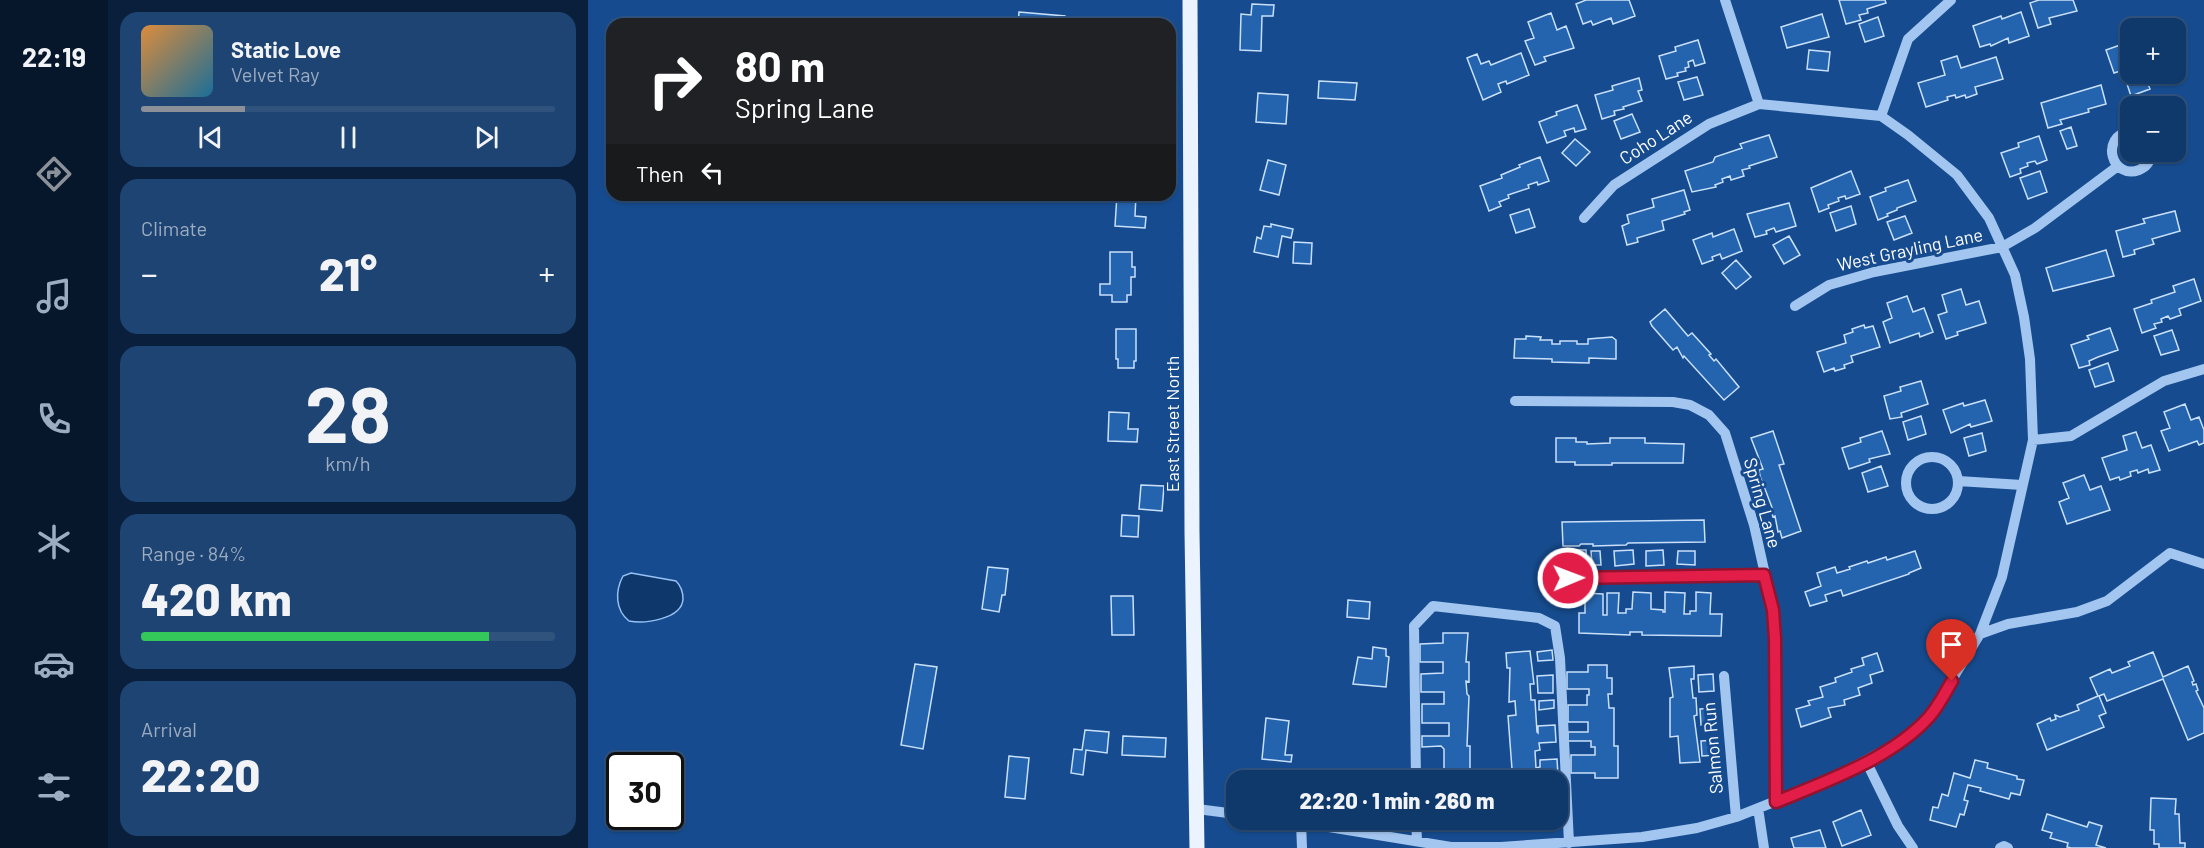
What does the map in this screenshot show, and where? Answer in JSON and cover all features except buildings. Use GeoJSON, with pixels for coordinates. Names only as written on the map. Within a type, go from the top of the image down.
{"type":"FeatureCollection","features":[{"type":"Feature","properties":{"kind":"main road","name":"East Street North"},"geometry":{"type":"LineString","coordinates":[[1190,0],[1192,532],[1197,848]]}},
{"type":"Feature","properties":{"kind":"street"},"geometry":{"type":"LineString","coordinates":[[1347,830],[1451,848],[1569,843],[1602,844],[1697,828],[1736,817],[1829,780],[1898,743],[1930,716],[1980,634],[2002,577],[2033,440],[2030,359],[2025,317],[2015,275],[1989,218],[1957,175],[1881,116],[1758,104],[1725,0]]}},
{"type":"Feature","properties":{"kind":"street"},"geometry":{"type":"LineString","coordinates":[[1881,116],[1908,39],[1951,0]]}},
{"type":"Feature","properties":{"kind":"street","name":"Coho Lane"},"geometry":{"type":"LineString","coordinates":[[1584,218],[1614,185],[1709,124],[1758,104]]}},
{"type":"Feature","properties":{"kind":"street"},"geometry":{"type":"LineString","coordinates":[[2120,135],[2112,147],[2112,154],[2118,166],[2129,171],[2141,169],[2148,162]]}},
{"type":"Feature","properties":{"kind":"street","name":"West Grayling Lane"},"geometry":{"type":"LineString","coordinates":[[1795,306],[1829,285],[1874,272],[2002,247],[2035,228],[2118,166]]}},
{"type":"Feature","properties":{"kind":"street"},"geometry":{"type":"LineString","coordinates":[[2033,440],[2071,436],[2164,381],[2204,369]]}},
{"type":"Feature","properties":{"kind":"street","name":"Spring Lane"},"geometry":{"type":"LineString","coordinates":[[1515,401],[1673,402],[1690,405],[1709,415],[1725,434],[1754,525],[1773,610],[1776,802]]}},
{"type":"Feature","properties":{"kind":"street"},"geometry":{"type":"LineString","coordinates":[[1936,458],[1951,466],[1958,481],[1954,498],[1948,504],[1932,509],[1916,504],[1907,490],[1906,482],[1908,473],[1920,461],[1936,458]]}},
{"type":"Feature","properties":{"kind":"street"},"geometry":{"type":"LineString","coordinates":[[1958,481],[2022,485]]}},
{"type":"Feature","properties":{"kind":"street"},"geometry":{"type":"LineString","coordinates":[[1980,634],[2008,624],[2077,612],[2107,601],[2170,553],[2204,564]]}},
{"type":"Feature","properties":{"kind":"street"},"geometry":{"type":"LineString","coordinates":[[1568,578],[1764,575]]}},
{"type":"Feature","properties":{"kind":"street"},"geometry":{"type":"LineString","coordinates":[[1416,770],[1414,626],[1433,606],[1539,618],[1555,626],[1560,658],[1565,770]]}},
{"type":"Feature","properties":{"kind":"street","name":"Salmon Run"},"geometry":{"type":"LineString","coordinates":[[1724,676],[1736,817]]}},
{"type":"Feature","properties":{"kind":"street"},"geometry":{"type":"LineString","coordinates":[[1866,761],[1898,826],[1913,848]]}},
{"type":"Feature","properties":{"kind":"street"},"geometry":{"type":"LineString","coordinates":[[1758,808],[1764,848]]}},
{"type":"Feature","properties":{"kind":"street"},"geometry":{"type":"LineString","coordinates":[[1197,809],[1226,813]]}},
{"type":"Feature","properties":{"kind":"street"},"geometry":{"type":"LineString","coordinates":[[1568,822],[1569,843]]}},
{"type":"Feature","properties":{"kind":"street"},"geometry":{"type":"LineString","coordinates":[[1301,830],[1302,848]]}},
{"type":"Feature","properties":{"kind":"street"},"geometry":{"type":"LineString","coordinates":[[1416,830],[1417,842]]}},
{"type":"Feature","properties":{"kind":"street"},"geometry":{"type":"LineString","coordinates":[[2000,848],[2004,846],[2008,848]]}},
{"type":"Feature","properties":{"kind":"water"},"geometry":{"type":"Polygon","coordinates":[[[631,573],[676,581],[683,594],[681,606],[670,616],[662,619],[644,622],[629,621],[621,611],[618,594],[623,576],[631,573]]]}},
{"type":"Feature","properties":{"kind":"route"},"geometry":{"type":"LineString","coordinates":[[1568,578],[1764,575],[1773,610],[1775,639],[1776,802],[1829,780],[1898,743],[1930,716],[1952,681]]}}]}
